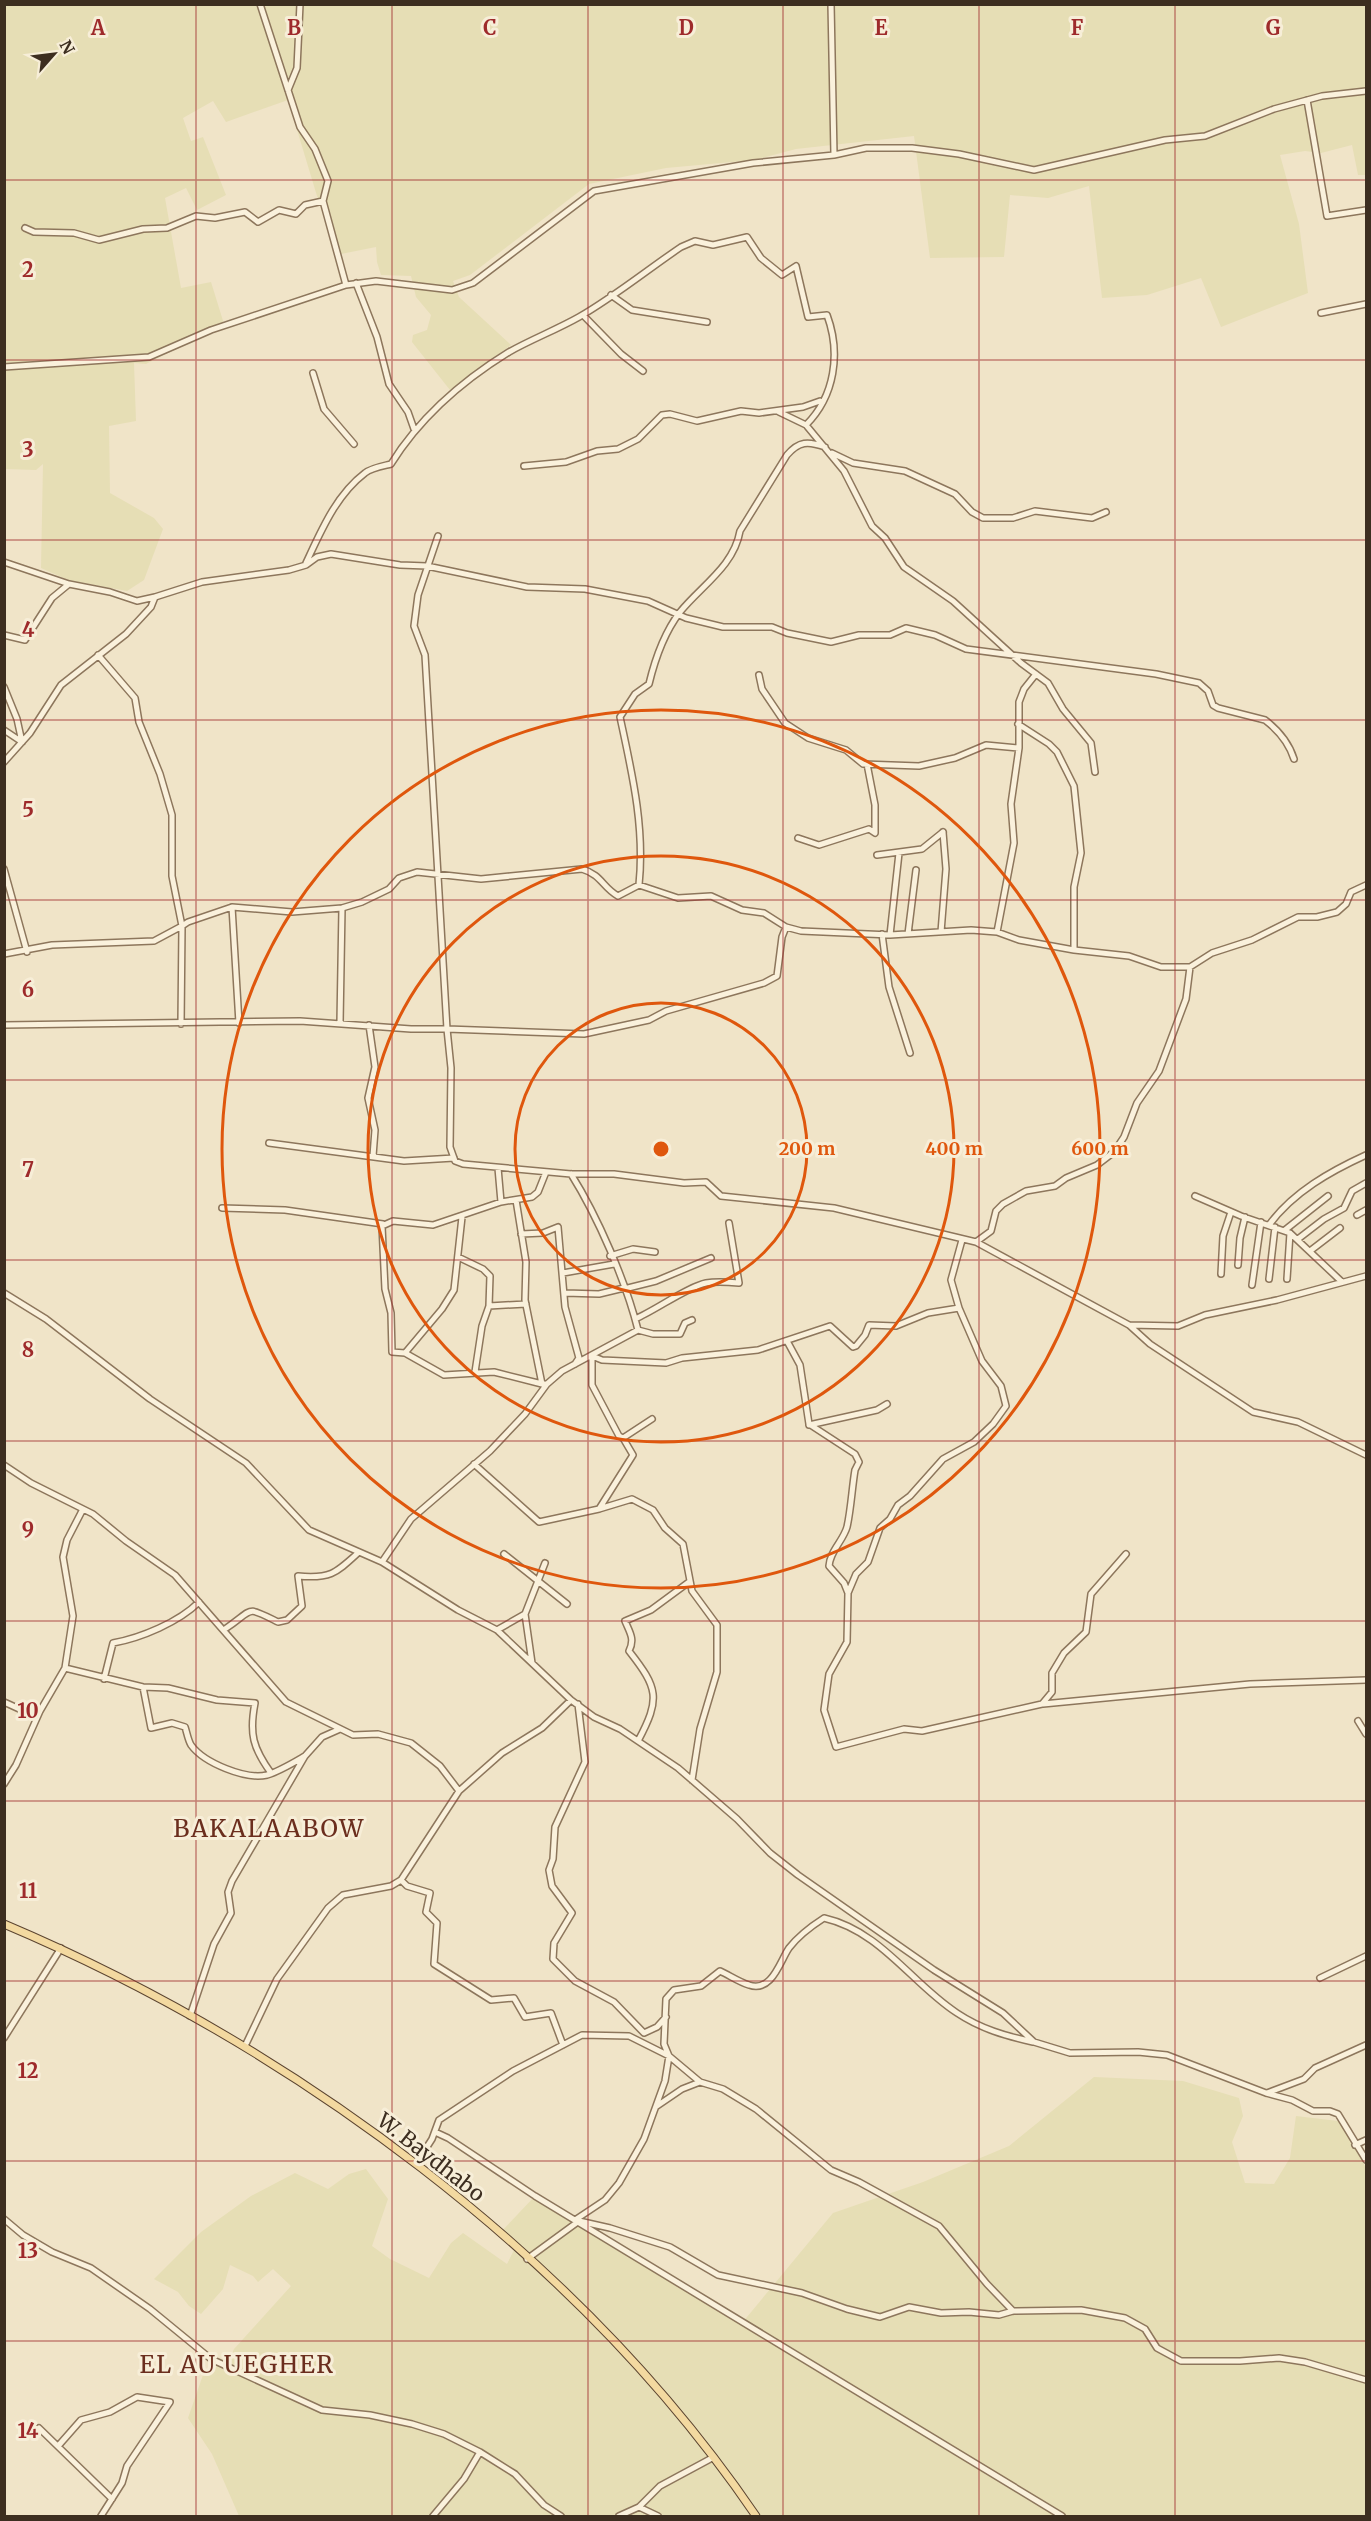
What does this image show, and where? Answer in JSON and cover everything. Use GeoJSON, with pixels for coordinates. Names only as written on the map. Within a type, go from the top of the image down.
{"type":"FeatureCollection","features":[{"type":"Feature","properties":{"kind":"main road","name":"W. Baydhabo"},"geometry":{"type":"LineString","coordinates":[[4,1924],[61,1948],[245,2046],[383,2138],[416,2164],[527,2259],[630,2358],[712,2458],[756,2517]]}},
{"type":"Feature","properties":{"kind":"street"},"geometry":{"type":"LineString","coordinates":[[260,4],[300,127],[315,149],[328,181],[323,201],[346,285]]}},
{"type":"Feature","properties":{"kind":"street"},"geometry":{"type":"LineString","coordinates":[[288,90],[297,68],[300,4]]}},
{"type":"Feature","properties":{"kind":"street"},"geometry":{"type":"LineString","coordinates":[[831,4],[834,155]]}},
{"type":"Feature","properties":{"kind":"street"},"geometry":{"type":"LineString","coordinates":[[4,367],[150,357],[211,330],[356,283],[376,281],[452,290],[473,283],[594,191],[753,163],[834,155],[866,148],[912,148],[959,154],[1034,170],[1165,140],[1205,136],[1275,109],[1307,100],[1366,91]]}},
{"type":"Feature","properties":{"kind":"street"},"geometry":{"type":"LineString","coordinates":[[1307,100],[1327,216],[1366,210]]}},
{"type":"Feature","properties":{"kind":"street"},"geometry":{"type":"LineString","coordinates":[[25,228],[34,232],[74,233],[99,240],[143,229],[167,228],[196,216],[215,218],[245,212],[258,222],[279,210],[296,213],[305,205],[323,201]]}},
{"type":"Feature","properties":{"kind":"street"},"geometry":{"type":"LineString","coordinates":[[306,565],[319,534],[346,493],[366,471],[391,464],[414,429],[469,379],[487,370],[508,353],[583,315],[681,247],[695,241],[713,245],[747,237],[761,258],[782,275],[796,266],[808,317],[827,315],[836,352],[830,389],[806,425]]}},
{"type":"Feature","properties":{"kind":"street"},"geometry":{"type":"LineString","coordinates":[[356,283],[377,337],[389,384],[408,412],[414,429]]}},
{"type":"Feature","properties":{"kind":"street"},"geometry":{"type":"LineString","coordinates":[[611,295],[632,310],[707,322]]}},
{"type":"Feature","properties":{"kind":"street"},"geometry":{"type":"LineString","coordinates":[[1321,313],[1366,304]]}},
{"type":"Feature","properties":{"kind":"street"},"geometry":{"type":"LineString","coordinates":[[583,315],[621,354],[642,371]]}},
{"type":"Feature","properties":{"kind":"street"},"geometry":{"type":"LineString","coordinates":[[313,373],[324,409],[354,444]]}},
{"type":"Feature","properties":{"kind":"street"},"geometry":{"type":"LineString","coordinates":[[524,466],[566,462],[597,451],[618,449],[638,439],[662,415],[670,414],[697,421],[741,411],[777,411],[812,406],[822,400]]}},
{"type":"Feature","properties":{"kind":"street"},"geometry":{"type":"LineString","coordinates":[[777,411],[806,425],[825,447],[844,471],[872,526],[885,538],[904,567],[952,601],[1010,653],[1048,683],[1063,709],[1089,740],[1095,772]]}},
{"type":"Feature","properties":{"kind":"street"},"geometry":{"type":"LineString","coordinates":[[639,885],[642,860],[639,805],[620,717],[635,694],[649,684],[653,663],[678,614],[708,585],[731,555],[738,543],[740,531],[794,446],[804,442],[825,447],[836,456],[853,463],[905,471],[955,494],[972,513],[983,518],[1013,518],[1035,512],[1092,518],[1106,512]]}},
{"type":"Feature","properties":{"kind":"street"},"geometry":{"type":"LineString","coordinates":[[438,536],[418,594],[414,626],[425,655],[451,1068],[450,1138],[454,1158]]}},
{"type":"Feature","properties":{"kind":"street"},"geometry":{"type":"LineString","coordinates":[[4,562],[69,584],[110,592],[137,601],[202,582],[289,570],[306,565],[317,557],[332,554],[400,565],[427,566],[527,587],[585,589],[648,601],[678,614],[723,627],[772,627],[787,633],[831,642],[859,635],[890,635],[906,628],[935,635],[966,649],[1156,674],[1199,683],[1208,691],[1213,705],[1218,708],[1265,720],[1271,724],[1291,747],[1294,759]]}},
{"type":"Feature","properties":{"kind":"street"},"geometry":{"type":"LineString","coordinates":[[4,635],[25,640],[52,598],[69,584]]}},
{"type":"Feature","properties":{"kind":"street"},"geometry":{"type":"LineString","coordinates":[[4,762],[22,742],[61,685],[126,634],[151,607],[155,597]]}},
{"type":"Feature","properties":{"kind":"street"},"geometry":{"type":"LineString","coordinates":[[98,656],[135,698],[139,722],[160,774],[172,815],[172,876],[182,926],[181,1024]]}},
{"type":"Feature","properties":{"kind":"street"},"geometry":{"type":"LineString","coordinates":[[997,932],[1014,843],[1011,804],[1019,748],[1019,702],[1024,689],[1036,674]]}},
{"type":"Feature","properties":{"kind":"street"},"geometry":{"type":"LineString","coordinates":[[759,675],[762,689],[785,723],[808,738],[846,750],[867,764],[920,766],[955,758],[986,745],[1019,748]]}},
{"type":"Feature","properties":{"kind":"street"},"geometry":{"type":"LineString","coordinates":[[4,687],[17,719],[22,742]]}},
{"type":"Feature","properties":{"kind":"street"},"geometry":{"type":"LineString","coordinates":[[1018,724],[1057,752],[1074,786],[1081,853],[1074,887],[1074,950]]}},
{"type":"Feature","properties":{"kind":"street"},"geometry":{"type":"LineString","coordinates":[[4,730],[22,742]]}},
{"type":"Feature","properties":{"kind":"street"},"geometry":{"type":"LineString","coordinates":[[798,838],[819,845],[869,829],[875,833],[875,805],[867,764]]}},
{"type":"Feature","properties":{"kind":"street"},"geometry":{"type":"LineString","coordinates":[[877,855],[922,849],[943,832],[946,869],[941,932]]}},
{"type":"Feature","properties":{"kind":"street"},"geometry":{"type":"LineString","coordinates":[[891,935],[899,853]]}},
{"type":"Feature","properties":{"kind":"street"},"geometry":{"type":"LineString","coordinates":[[4,868],[27,952]]}},
{"type":"Feature","properties":{"kind":"street"},"geometry":{"type":"LineString","coordinates":[[4,954],[27,952],[52,945],[154,941],[218,910],[232,908],[292,912],[342,908],[362,902],[389,889],[399,878],[417,872],[481,879],[582,869],[595,873],[610,892],[618,896],[639,885],[678,897],[711,896],[742,910],[764,914],[786,927],[801,931],[891,935],[997,932],[1019,940],[1074,950],[1129,956],[1161,967],[1190,967],[1212,954],[1252,939],[1298,917],[1317,917],[1337,912],[1346,904],[1352,892],[1366,885]]}},
{"type":"Feature","properties":{"kind":"street"},"geometry":{"type":"LineString","coordinates":[[908,934],[916,870]]}},
{"type":"Feature","properties":{"kind":"street"},"geometry":{"type":"LineString","coordinates":[[232,908],[239,1023]]}},
{"type":"Feature","properties":{"kind":"street"},"geometry":{"type":"LineString","coordinates":[[340,1023],[342,908]]}},
{"type":"Feature","properties":{"kind":"street"},"geometry":{"type":"LineString","coordinates":[[4,1025],[340,1023],[584,1034],[650,1020],[666,1011],[764,983],[777,976],[782,937],[786,927]]}},
{"type":"Feature","properties":{"kind":"street"},"geometry":{"type":"LineString","coordinates":[[882,934],[888,987],[910,1053]]}},
{"type":"Feature","properties":{"kind":"street"},"geometry":{"type":"LineString","coordinates":[[976,1242],[991,1231],[996,1211],[1012,1198],[1037,1188],[1055,1186],[1065,1178],[1097,1166],[1114,1152],[1124,1137],[1137,1103],[1159,1071],[1186,999],[1190,967]]}},
{"type":"Feature","properties":{"kind":"street"},"geometry":{"type":"LineString","coordinates":[[369,1025],[375,1067],[368,1098],[375,1130],[373,1156]]}},
{"type":"Feature","properties":{"kind":"street"},"geometry":{"type":"LineString","coordinates":[[269,1143],[422,1162],[454,1158],[463,1164],[498,1168],[571,1174],[614,1174],[684,1183],[695,1180],[706,1182],[721,1196],[834,1208],[976,1242],[1129,1325],[1150,1344],[1253,1412],[1298,1422],[1366,1455]]}},
{"type":"Feature","properties":{"kind":"street"},"geometry":{"type":"LineString","coordinates":[[1269,1279],[1272,1226],[1286,1206],[1337,1168],[1366,1155]]}},
{"type":"Feature","properties":{"kind":"street"},"geometry":{"type":"LineString","coordinates":[[498,1168],[501,1202]]}},
{"type":"Feature","properties":{"kind":"street"},"geometry":{"type":"LineString","coordinates":[[222,1208],[285,1210],[383,1224],[411,1221],[433,1225],[501,1202],[536,1195],[546,1172]]}},
{"type":"Feature","properties":{"kind":"street"},"geometry":{"type":"LineString","coordinates":[[571,1174],[586,1199],[614,1264],[638,1330]]}},
{"type":"Feature","properties":{"kind":"street"},"geometry":{"type":"LineString","coordinates":[[1298,1239],[1324,1218],[1344,1208],[1352,1191],[1366,1183]]}},
{"type":"Feature","properties":{"kind":"street"},"geometry":{"type":"LineString","coordinates":[[1195,1196],[1245,1218],[1288,1232],[1342,1282]]}},
{"type":"Feature","properties":{"kind":"street"},"geometry":{"type":"LineString","coordinates":[[1287,1279],[1288,1232],[1328,1196]]}},
{"type":"Feature","properties":{"kind":"street"},"geometry":{"type":"LineString","coordinates":[[516,1200],[526,1262],[526,1304],[545,1384]]}},
{"type":"Feature","properties":{"kind":"street"},"geometry":{"type":"LineString","coordinates":[[1358,1215],[1366,1210]]}},
{"type":"Feature","properties":{"kind":"street"},"geometry":{"type":"LineString","coordinates":[[1221,1274],[1223,1236],[1231,1212]]}},
{"type":"Feature","properties":{"kind":"street"},"geometry":{"type":"LineString","coordinates":[[405,1353],[442,1309],[454,1290],[462,1217]]}},
{"type":"Feature","properties":{"kind":"street"},"geometry":{"type":"LineString","coordinates":[[1238,1265],[1240,1238],[1245,1218]]}},
{"type":"Feature","properties":{"kind":"street"},"geometry":{"type":"LineString","coordinates":[[1252,1285],[1256,1242],[1261,1222]]}},
{"type":"Feature","properties":{"kind":"street"},"geometry":{"type":"LineString","coordinates":[[635,1319],[698,1286],[707,1283],[739,1283],[729,1223]]}},
{"type":"Feature","properties":{"kind":"street"},"geometry":{"type":"LineString","coordinates":[[383,1224],[385,1289],[391,1313],[392,1352],[405,1353],[444,1375],[494,1372],[545,1384]]}},
{"type":"Feature","properties":{"kind":"street"},"geometry":{"type":"LineString","coordinates":[[520,1234],[543,1233],[558,1227],[569,1326],[579,1358],[574,1365]]}},
{"type":"Feature","properties":{"kind":"street"},"geometry":{"type":"LineString","coordinates":[[1310,1251],[1340,1228]]}},
{"type":"Feature","properties":{"kind":"street"},"geometry":{"type":"LineString","coordinates":[[962,1240],[951,1280],[959,1308],[982,1361],[1000,1386],[1006,1406],[993,1424],[974,1442],[943,1459],[910,1496],[898,1505],[890,1519],[880,1528],[868,1562],[856,1574],[848,1593],[847,1642],[829,1674],[824,1710],[836,1747],[904,1729],[922,1731],[1041,1704],[1250,1684],[1366,1680]]}},
{"type":"Feature","properties":{"kind":"street"},"geometry":{"type":"LineString","coordinates":[[610,1256],[633,1249],[655,1252]]}},
{"type":"Feature","properties":{"kind":"street"},"geometry":{"type":"LineString","coordinates":[[459,1257],[483,1269],[490,1276],[489,1306],[482,1326],[475,1372]]}},
{"type":"Feature","properties":{"kind":"street"},"geometry":{"type":"LineString","coordinates":[[565,1293],[599,1294],[624,1289],[656,1281],[711,1258]]}},
{"type":"Feature","properties":{"kind":"street"},"geometry":{"type":"LineString","coordinates":[[563,1273],[614,1264]]}},
{"type":"Feature","properties":{"kind":"street"},"geometry":{"type":"LineString","coordinates":[[1129,1325],[1178,1326],[1205,1315],[1231,1311],[1366,1276]]}},
{"type":"Feature","properties":{"kind":"street"},"geometry":{"type":"LineString","coordinates":[[4,1293],[46,1319],[150,1399],[246,1463],[309,1530],[382,1562],[458,1610],[497,1630],[571,1700],[594,1717],[620,1728],[692,1780],[737,1819],[770,1853],[934,1970],[1003,2013],[1034,2042]]}},
{"type":"Feature","properties":{"kind":"street"},"geometry":{"type":"LineString","coordinates":[[489,1306],[526,1304]]}},
{"type":"Feature","properties":{"kind":"street"},"geometry":{"type":"LineString","coordinates":[[592,1356],[602,1360],[658,1364],[682,1358],[758,1350],[830,1326],[853,1347],[860,1343],[872,1324],[896,1326],[928,1313],[959,1308]]}},
{"type":"Feature","properties":{"kind":"street"},"geometry":{"type":"LineString","coordinates":[[382,1562],[411,1519],[474,1464],[525,1413],[545,1384],[562,1371],[638,1330],[680,1334],[685,1323],[692,1320]]}},
{"type":"Feature","properties":{"kind":"street"},"geometry":{"type":"LineString","coordinates":[[787,1341],[800,1365],[809,1425],[858,1457],[848,1525],[842,1540],[830,1558],[829,1566],[844,1583],[848,1593]]}},
{"type":"Feature","properties":{"kind":"street"},"geometry":{"type":"LineString","coordinates":[[592,1356],[592,1385],[613,1427],[633,1455],[599,1509]]}},
{"type":"Feature","properties":{"kind":"street"},"geometry":{"type":"LineString","coordinates":[[809,1425],[877,1410],[887,1404]]}},
{"type":"Feature","properties":{"kind":"street"},"geometry":{"type":"LineString","coordinates":[[623,1438],[652,1419]]}},
{"type":"Feature","properties":{"kind":"street"},"geometry":{"type":"LineString","coordinates":[[474,1464],[539,1522],[632,1499],[653,1510],[665,1528],[683,1544],[692,1591],[713,1617],[718,1643],[717,1672],[700,1729],[692,1780]]}},
{"type":"Feature","properties":{"kind":"street"},"geometry":{"type":"LineString","coordinates":[[4,1465],[31,1483],[83,1509],[126,1541],[162,1563],[176,1575],[225,1629],[286,1702],[353,1735],[378,1734],[411,1743],[440,1766],[459,1791]]}},
{"type":"Feature","properties":{"kind":"street"},"geometry":{"type":"LineString","coordinates":[[4,1784],[16,1765],[37,1717],[65,1668],[73,1617],[63,1557],[67,1540],[83,1509]]}},
{"type":"Feature","properties":{"kind":"street"},"geometry":{"type":"LineString","coordinates":[[225,1629],[250,1610],[256,1609],[278,1622],[287,1620],[302,1606],[298,1576],[319,1578],[338,1573],[360,1552]]}},
{"type":"Feature","properties":{"kind":"street"},"geometry":{"type":"LineString","coordinates":[[504,1554],[567,1604]]}},
{"type":"Feature","properties":{"kind":"street"},"geometry":{"type":"LineString","coordinates":[[1041,1704],[1052,1692],[1052,1673],[1064,1653],[1086,1632],[1091,1594],[1126,1554]]}},
{"type":"Feature","properties":{"kind":"street"},"geometry":{"type":"LineString","coordinates":[[533,1664],[525,1614],[545,1563]]}},
{"type":"Feature","properties":{"kind":"street"},"geometry":{"type":"LineString","coordinates":[[638,1741],[651,1718],[654,1687],[643,1666],[629,1651],[633,1644],[626,1621],[651,1610],[689,1582]]}},
{"type":"Feature","properties":{"kind":"street"},"geometry":{"type":"LineString","coordinates":[[104,1679],[113,1643],[128,1641],[192,1610],[199,1602]]}},
{"type":"Feature","properties":{"kind":"street"},"geometry":{"type":"LineString","coordinates":[[497,1630],[525,1614]]}},
{"type":"Feature","properties":{"kind":"street"},"geometry":{"type":"LineString","coordinates":[[65,1668],[143,1687],[168,1688],[217,1700],[255,1703],[251,1723],[255,1752],[271,1773]]}},
{"type":"Feature","properties":{"kind":"street"},"geometry":{"type":"LineString","coordinates":[[143,1687],[152,1728],[172,1723],[185,1727],[192,1746],[222,1768],[235,1770],[243,1775],[271,1773],[305,1756]]}},
{"type":"Feature","properties":{"kind":"street"},"geometry":{"type":"LineString","coordinates":[[245,2046],[277,1979],[328,1908],[343,1894],[391,1886],[401,1880],[459,1791],[502,1753],[542,1728],[571,1700]]}},
{"type":"Feature","properties":{"kind":"street"},"geometry":{"type":"LineString","coordinates":[[4,1702],[37,1717]]}},
{"type":"Feature","properties":{"kind":"street"},"geometry":{"type":"LineString","coordinates":[[578,1704],[585,1762],[555,1827],[554,1859],[549,1870],[552,1886],[572,1913],[554,1943],[553,1959],[576,1982],[614,2002],[635,2027],[644,2033]]}},
{"type":"Feature","properties":{"kind":"street"},"geometry":{"type":"LineString","coordinates":[[1358,1721],[1366,1734]]}},
{"type":"Feature","properties":{"kind":"street"},"geometry":{"type":"LineString","coordinates":[[190,2016],[214,1944],[231,1913],[228,1892],[232,1881],[305,1756],[322,1737],[340,1729]]}},
{"type":"Feature","properties":{"kind":"street"},"geometry":{"type":"LineString","coordinates":[[401,1880],[406,1886],[430,1893],[426,1911],[437,1923],[434,1964],[491,2000],[514,1998],[525,2017],[551,2013],[563,2045]]}},
{"type":"Feature","properties":{"kind":"street"},"geometry":{"type":"LineString","coordinates":[[527,2259],[605,2200],[619,2183],[644,2139],[649,2119],[657,2106],[669,2056],[664,2044],[663,2029],[667,2016],[666,1999],[670,1993],[679,1989],[701,1986],[720,1971],[749,1986],[762,1984],[781,1968],[787,1951],[805,1930],[824,1918],[836,1920],[888,1952],[955,2013],[998,2034],[1070,2053],[1138,2052],[1167,2055],[1266,2093],[1292,2100],[1313,2111],[1330,2110],[1338,2114],[1366,2160]]}},
{"type":"Feature","properties":{"kind":"street"},"geometry":{"type":"LineString","coordinates":[[4,2038],[61,1948]]}},
{"type":"Feature","properties":{"kind":"street"},"geometry":{"type":"LineString","coordinates":[[1320,1978],[1366,1956]]}},
{"type":"Feature","properties":{"kind":"street"},"geometry":{"type":"LineString","coordinates":[[416,2164],[435,2132],[439,2120],[472,2096],[582,2035],[629,2036],[644,2033],[657,2027],[667,2016]]}},
{"type":"Feature","properties":{"kind":"street"},"geometry":{"type":"LineString","coordinates":[[629,2036],[669,2056],[700,2082],[723,2090],[756,2109],[831,2170],[859,2182],[939,2226],[987,2284],[1013,2311]]}},
{"type":"Feature","properties":{"kind":"street"},"geometry":{"type":"LineString","coordinates":[[1266,2093],[1304,2079],[1315,2068],[1366,2045]]}},
{"type":"Feature","properties":{"kind":"street"},"geometry":{"type":"LineString","coordinates":[[657,2106],[682,2089],[700,2082]]}},
{"type":"Feature","properties":{"kind":"street"},"geometry":{"type":"LineString","coordinates":[[435,2132],[1062,2517]]}},
{"type":"Feature","properties":{"kind":"street"},"geometry":{"type":"LineString","coordinates":[[1355,2145],[1366,2140]]}},
{"type":"Feature","properties":{"kind":"street"},"geometry":{"type":"LineString","coordinates":[[4,2219],[23,2235],[52,2252],[91,2268],[150,2309],[211,2359],[322,2410],[370,2415],[444,2434],[480,2452],[515,2474],[544,2505],[561,2517]]}},
{"type":"Feature","properties":{"kind":"street"},"geometry":{"type":"LineString","coordinates":[[577,2220],[670,2247],[717,2275],[802,2293],[847,2309],[880,2317],[909,2307],[940,2313],[969,2312],[999,2315],[1013,2311],[1081,2310],[1125,2318],[1145,2329],[1157,2348],[1181,2361],[1240,2361],[1279,2358],[1305,2362],[1366,2380]]}},
{"type":"Feature","properties":{"kind":"street"},"geometry":{"type":"LineString","coordinates":[[59,2445],[81,2420],[110,2412],[137,2397],[170,2402],[128,2466],[101,2517]]}},
{"type":"Feature","properties":{"kind":"street"},"geometry":{"type":"LineString","coordinates":[[39,2428],[112,2499]]}},
{"type":"Feature","properties":{"kind":"street"},"geometry":{"type":"LineString","coordinates":[[434,2517],[464,2479],[480,2452]]}},
{"type":"Feature","properties":{"kind":"street"},"geometry":{"type":"LineString","coordinates":[[619,2517],[639,2507],[660,2486],[712,2458]]}},
{"type":"Feature","properties":{"kind":"street"},"geometry":{"type":"LineString","coordinates":[[639,2507],[658,2517]]}},
{"type":"Feature","properties":{"kind":"shaded area"},"geometry":{"type":"Polygon","coordinates":[[[4,5],[1366,5],[1366,175],[1358,175],[1352,145],[1321,153],[1305,151],[1280,155],[1299,224],[1308,293],[1221,327],[1201,278],[1147,295],[1102,298],[1089,186],[1048,198],[1010,195],[1004,257],[930,258],[914,136],[796,149],[754,160],[666,168],[589,184],[470,275],[453,281],[459,297],[511,345],[450,390],[412,342],[413,335],[427,330],[431,315],[416,297],[411,276],[381,275],[376,247],[341,254],[317,196],[288,100],[226,122],[213,101],[183,118],[191,141],[203,137],[226,195],[197,210],[186,188],[165,198],[181,288],[211,282],[224,324],[146,364],[134,363],[136,421],[109,426],[110,493],[154,518],[163,529],[144,580],[127,591],[68,580],[41,568],[43,464],[36,470],[5,469],[4,5]]]}},
{"type":"Feature","properties":{"kind":"shaded area"},"geometry":{"type":"Polygon","coordinates":[[[1094,2077],[1183,2081],[1239,2098],[1243,2116],[1232,2142],[1245,2183],[1274,2184],[1290,2158],[1296,2116],[1338,2121],[1349,2137],[1366,2168],[1366,2516],[239,2516],[212,2454],[188,2418],[204,2372],[229,2361],[234,2349],[291,2286],[273,2269],[258,2282],[253,2276],[230,2265],[223,2289],[201,2314],[189,2306],[178,2292],[154,2279],[201,2232],[251,2196],[295,2173],[328,2189],[349,2174],[366,2169],[388,2199],[372,2246],[390,2259],[429,2278],[451,2243],[463,2233],[507,2264],[515,2248],[499,2234],[535,2196],[742,2323],[833,2213],[923,2182],[1009,2146],[1094,2077]]]}},
{"type":"Feature","properties":{"kind":"district","name":"BAKALAABOW"},"geometry":{"type":"Point","coordinates":[269,1828]}},
{"type":"Feature","properties":{"kind":"district","name":"EL AU UEGHER"},"geometry":{"type":"Point","coordinates":[237,2364]}}]}
